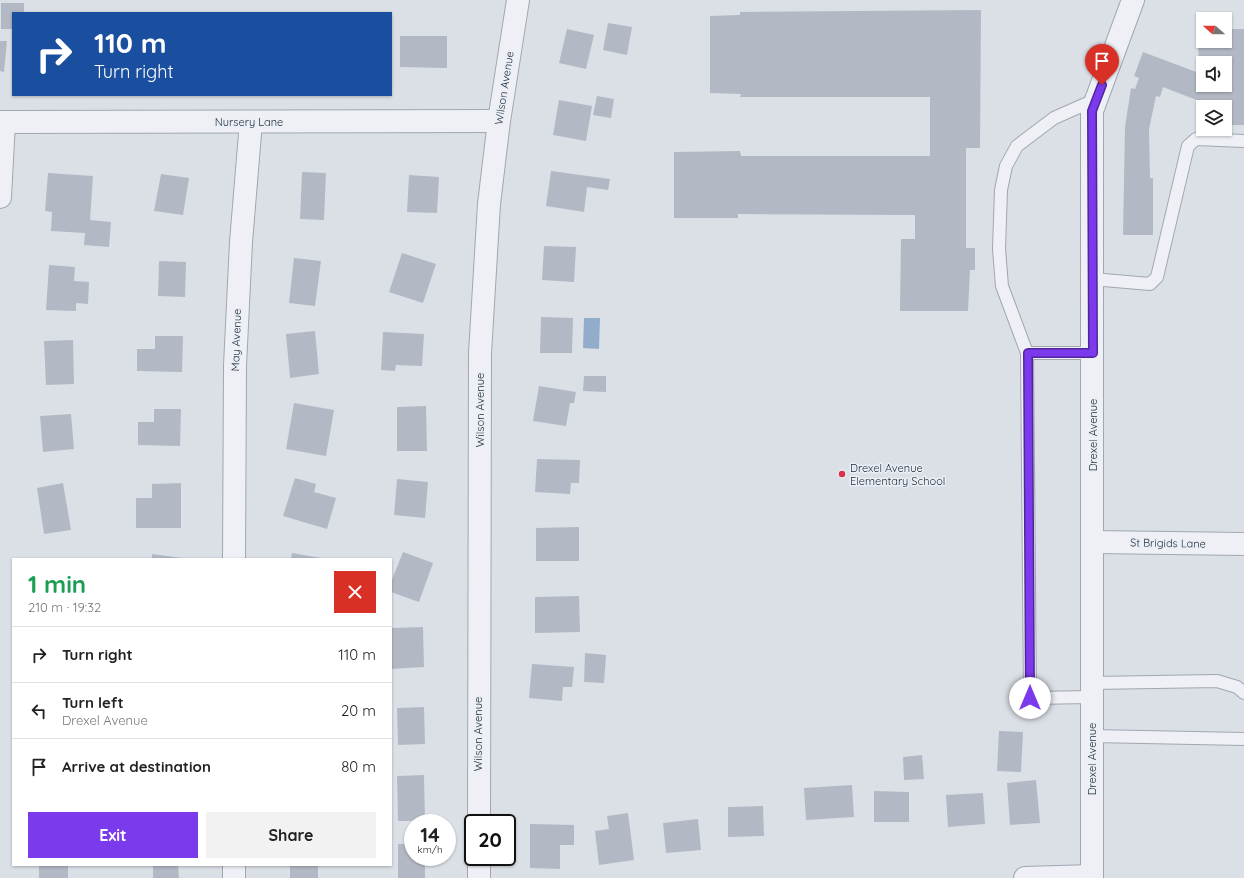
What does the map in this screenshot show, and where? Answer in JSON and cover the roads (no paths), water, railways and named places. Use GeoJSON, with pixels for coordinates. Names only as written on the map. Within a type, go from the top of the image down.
{"type":"FeatureCollection","features":[{"type":"Feature","properties":{"kind":"street","name":"Wilson Avenue"},"geometry":{"type":"LineString","coordinates":[[478,814],[480,352],[489,204],[499,121],[518,0]]}},
{"type":"Feature","properties":{"kind":"street","name":"Drexel Avenue"},"geometry":{"type":"LineString","coordinates":[[1092,877],[1092,111],[1133,0]]}},
{"type":"Feature","properties":{"kind":"street","name":"Nursery Lane"},"geometry":{"type":"LineString","coordinates":[[2,122],[499,121]]}},
{"type":"Feature","properties":{"kind":"street"},"geometry":{"type":"LineString","coordinates":[[0,197],[2,122]]}},
{"type":"Feature","properties":{"kind":"street","name":"May Avenue"},"geometry":{"type":"LineString","coordinates":[[234,558],[235,366],[241,242],[251,122]]}},
{"type":"Feature","properties":{"kind":"street","name":"St Brigids Lane"},"geometry":{"type":"LineString","coordinates":[[1093,542],[1244,544]]}},
{"type":"Feature","properties":{"kind":"street"},"geometry":{"type":"LineString","coordinates":[[234,866],[234,878]]}},
{"type":"Feature","properties":{"kind":"street"},"geometry":{"type":"LineString","coordinates":[[479,866],[479,878]]}},
{"type":"Feature","properties":{"kind":"street"},"geometry":{"type":"LineString","coordinates":[[1025,878],[1092,877]]}},
{"type":"Feature","properties":{"kind":"lane"},"geometry":{"type":"LineString","coordinates":[[1097,99],[1054,118],[1017,146],[1006,166],[1001,197],[999,248],[1002,286],[1028,353],[1030,698],[1093,690],[1217,681],[1238,687],[1244,693]]}},
{"type":"Feature","properties":{"kind":"lane"},"geometry":{"type":"LineString","coordinates":[[1092,279],[1150,284],[1157,277],[1188,146],[1196,139],[1244,141]]}},
{"type":"Feature","properties":{"kind":"lane"},"geometry":{"type":"LineString","coordinates":[[1028,353],[1093,353]]}},
{"type":"Feature","properties":{"kind":"lane"},"geometry":{"type":"LineString","coordinates":[[1092,736],[1244,738]]}},
{"type":"Feature","properties":{"kind":"water"},"geometry":{"type":"Polygon","coordinates":[[[584,318],[600,318],[599,349],[583,348],[584,318]]]}},
{"type":"Feature","properties":{"kind":"place","name":"Drexel Avenue Elementary School"},"geometry":{"type":"Point","coordinates":[842,474]}}]}
